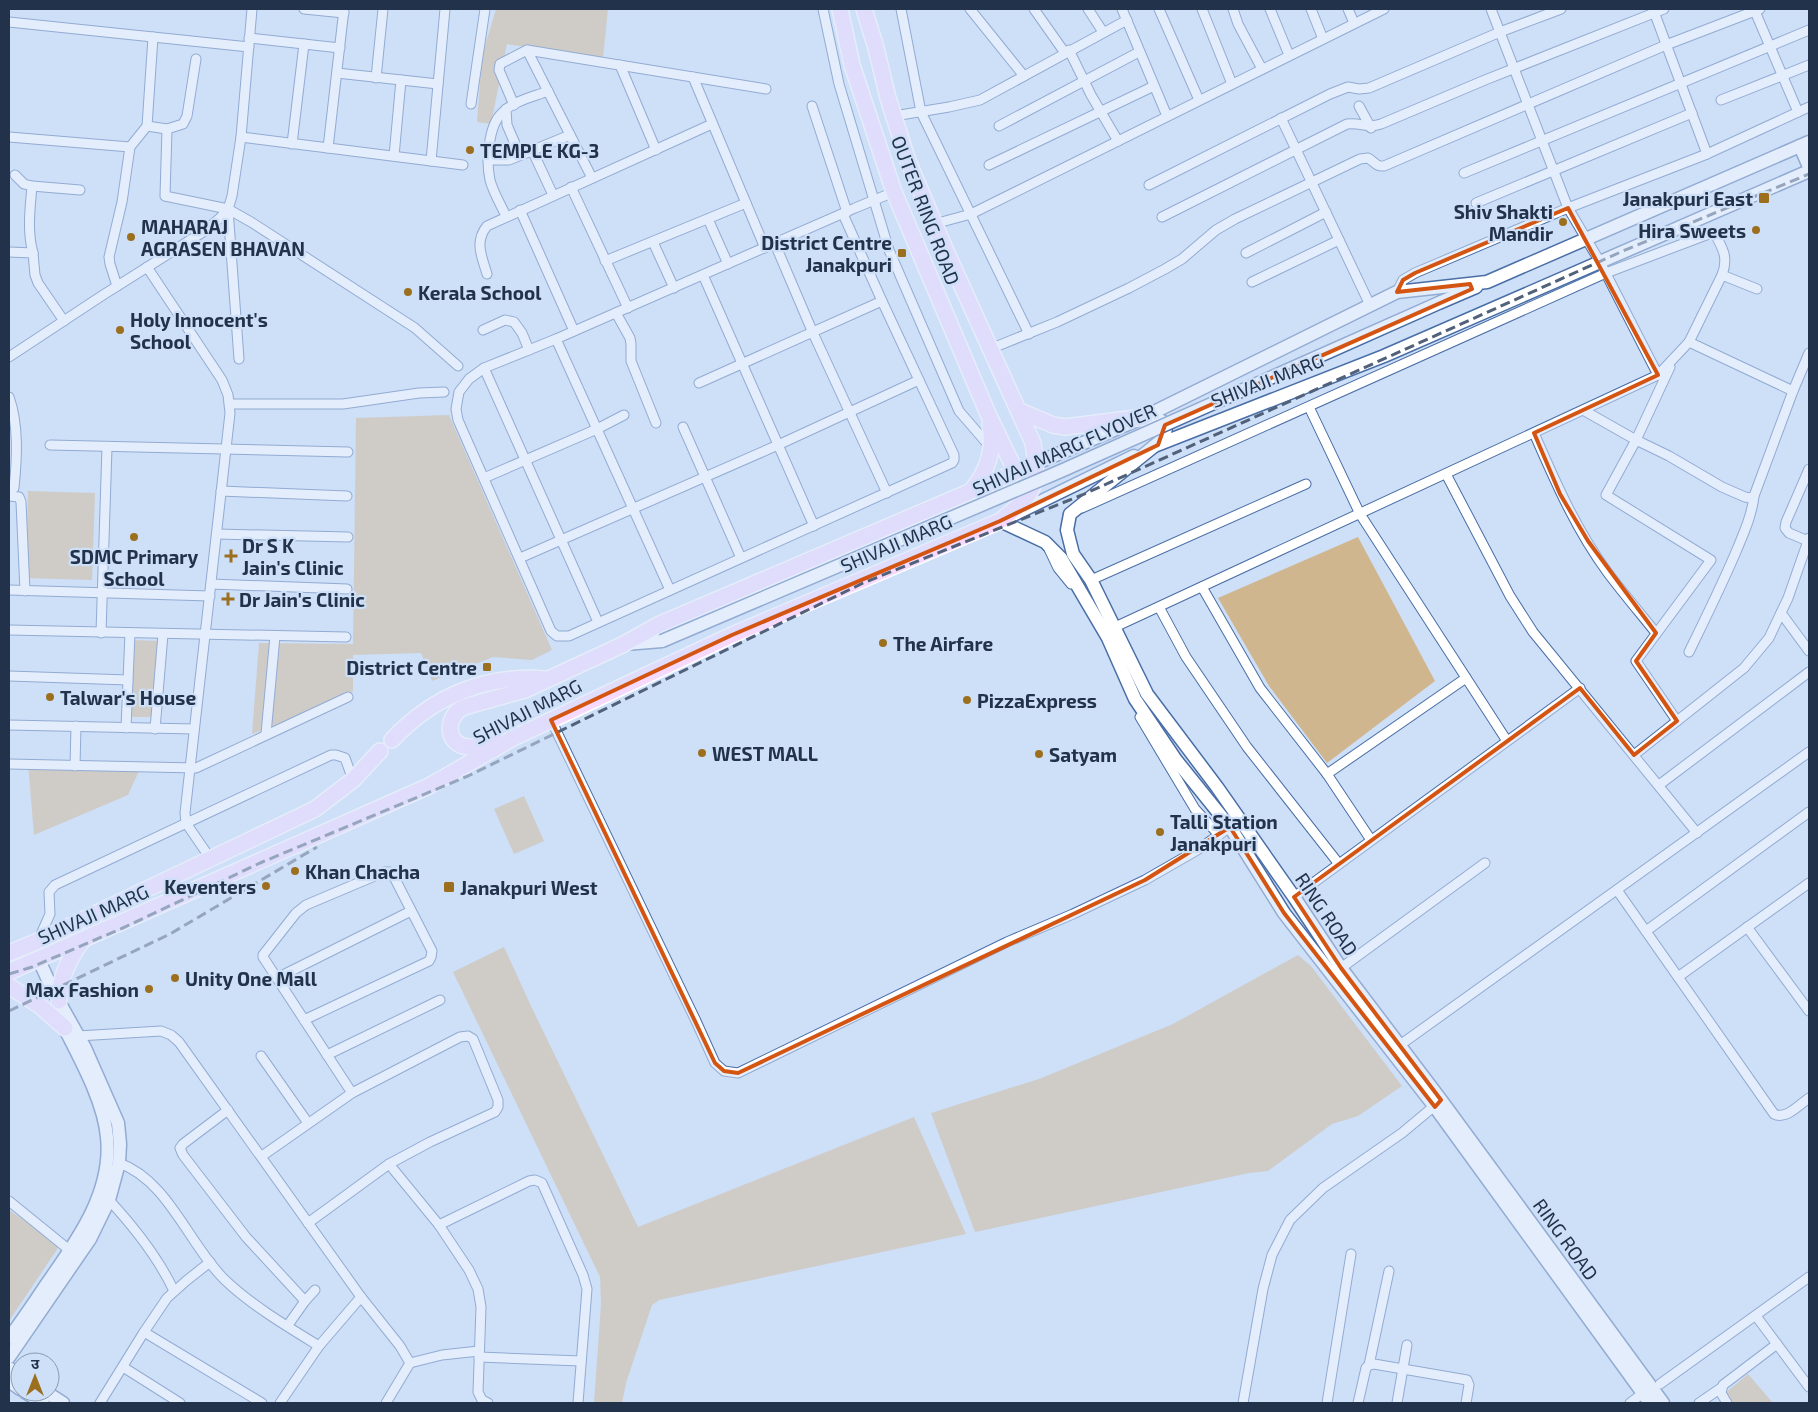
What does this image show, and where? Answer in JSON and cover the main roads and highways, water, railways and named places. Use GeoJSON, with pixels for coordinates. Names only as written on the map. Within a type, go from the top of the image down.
{"type":"FeatureCollection","features":[{"type":"Feature","properties":{"kind":"main road","name":"OUTER RING ROAD"},"geometry":{"type":"LineString","coordinates":[[864,9],[908,161],[934,224],[1033,443],[1037,463],[1034,488],[1023,503],[1000,522]]}},
{"type":"Feature","properties":{"kind":"main road","name":"OUTER RING ROAD"},"geometry":{"type":"LineString","coordinates":[[840,11],[852,65],[894,192],[988,414]]}},
{"type":"Feature","properties":{"kind":"main road"},"geometry":{"type":"LineString","coordinates":[[1020,411],[1053,425],[1065,427],[1144,417]]}},
{"type":"Feature","properties":{"kind":"main road"},"geometry":{"type":"LineString","coordinates":[[970,492],[986,469],[991,448],[991,428],[988,414]]}},
{"type":"Feature","properties":{"kind":"main road","name":"SHIVAJI MARG"},"geometry":{"type":"LineString","coordinates":[[392,740],[403,728],[428,708],[471,687],[502,679],[550,679],[622,645],[660,624],[1016,472],[988,414]]}},
{"type":"Feature","properties":{"kind":"main road"},"geometry":{"type":"LineString","coordinates":[[933,508],[944,506],[957,515],[960,525],[959,531],[953,540],[948,542]]}},
{"type":"Feature","properties":{"kind":"main road","name":"SHIVAJI MARG"},"geometry":{"type":"LineString","coordinates":[[9,972],[429,786],[514,737],[732,635],[948,542],[1000,522]]}},
{"type":"Feature","properties":{"kind":"main road"},"geometry":{"type":"LineString","coordinates":[[550,679],[525,690],[464,707],[454,713],[451,718],[450,730],[455,740],[460,744],[471,747],[551,720]]}},
{"type":"Feature","properties":{"kind":"main road","name":"SHIVAJI MARG"},"geometry":{"type":"LineString","coordinates":[[9,953],[32,944],[316,809],[353,780],[380,751]]}},
{"type":"Feature","properties":{"kind":"main road"},"geometry":{"type":"LineString","coordinates":[[59,1001],[61,980],[74,952],[82,941]]}},
{"type":"Feature","properties":{"kind":"main road"},"geometry":{"type":"LineString","coordinates":[[9,986],[40,1006],[65,1028]]}},
{"type":"Feature","properties":{"kind":"railway"},"geometry":{"type":"LineString","coordinates":[[9,974],[32,967],[125,927],[260,863],[468,776],[863,583],[1082,495],[1623,251],[1809,174]]}},
{"type":"Feature","properties":{"kind":"railway"},"geometry":{"type":"LineString","coordinates":[[9,1011],[170,934],[317,847]]}},
{"type":"Feature","properties":{"kind":"place","name":"TEMPLE KG-3"},"geometry":{"type":"Point","coordinates":[470,150]}},
{"type":"Feature","properties":{"kind":"place","name":"Janakpuri East"},"geometry":{"type":"Point","coordinates":[1764,198]}},
{"type":"Feature","properties":{"kind":"place","name":"Shiv Shakti Mandir"},"geometry":{"type":"Point","coordinates":[1563,222]}},
{"type":"Feature","properties":{"kind":"place","name":"Hira Sweets"},"geometry":{"type":"Point","coordinates":[1756,230]}},
{"type":"Feature","properties":{"kind":"place","name":"MAHARAJ AGRASEN BHAVAN"},"geometry":{"type":"Point","coordinates":[131,237]}},
{"type":"Feature","properties":{"kind":"place","name":"District Centre Janakpuri"},"geometry":{"type":"Point","coordinates":[902,253]}},
{"type":"Feature","properties":{"kind":"place","name":"Kerala School"},"geometry":{"type":"Point","coordinates":[408,292]}},
{"type":"Feature","properties":{"kind":"place","name":"Holy Innocent's School"},"geometry":{"type":"Point","coordinates":[120,330]}},
{"type":"Feature","properties":{"kind":"place","name":"SDMC Primary School"},"geometry":{"type":"Point","coordinates":[134,537]}},
{"type":"Feature","properties":{"kind":"place","name":"Dr S K Jain's Clinic"},"geometry":{"type":"Point","coordinates":[231,556]}},
{"type":"Feature","properties":{"kind":"place","name":"Dr Jain's Clinic"},"geometry":{"type":"Point","coordinates":[228,599]}},
{"type":"Feature","properties":{"kind":"place","name":"The Airfare"},"geometry":{"type":"Point","coordinates":[883,643]}},
{"type":"Feature","properties":{"kind":"place","name":"District Centre"},"geometry":{"type":"Point","coordinates":[487,667]}},
{"type":"Feature","properties":{"kind":"place","name":"Talwar's House"},"geometry":{"type":"Point","coordinates":[50,697]}},
{"type":"Feature","properties":{"kind":"place","name":"PizzaExpress"},"geometry":{"type":"Point","coordinates":[967,700]}},
{"type":"Feature","properties":{"kind":"place","name":"WEST MALL"},"geometry":{"type":"Point","coordinates":[702,753]}},
{"type":"Feature","properties":{"kind":"place","name":"Satyam"},"geometry":{"type":"Point","coordinates":[1039,754]}},
{"type":"Feature","properties":{"kind":"place","name":"Talli Station Janakpuri"},"geometry":{"type":"Point","coordinates":[1160,832]}},
{"type":"Feature","properties":{"kind":"place","name":"Khan Chacha"},"geometry":{"type":"Point","coordinates":[295,871]}},
{"type":"Feature","properties":{"kind":"place","name":"Keventers"},"geometry":{"type":"Point","coordinates":[266,886]}},
{"type":"Feature","properties":{"kind":"place","name":"Janakpuri West"},"geometry":{"type":"Point","coordinates":[449,887]}},
{"type":"Feature","properties":{"kind":"place","name":"Unity One Mall"},"geometry":{"type":"Point","coordinates":[175,978]}},
{"type":"Feature","properties":{"kind":"place","name":"Max Fashion"},"geometry":{"type":"Point","coordinates":[149,989]}}]}
